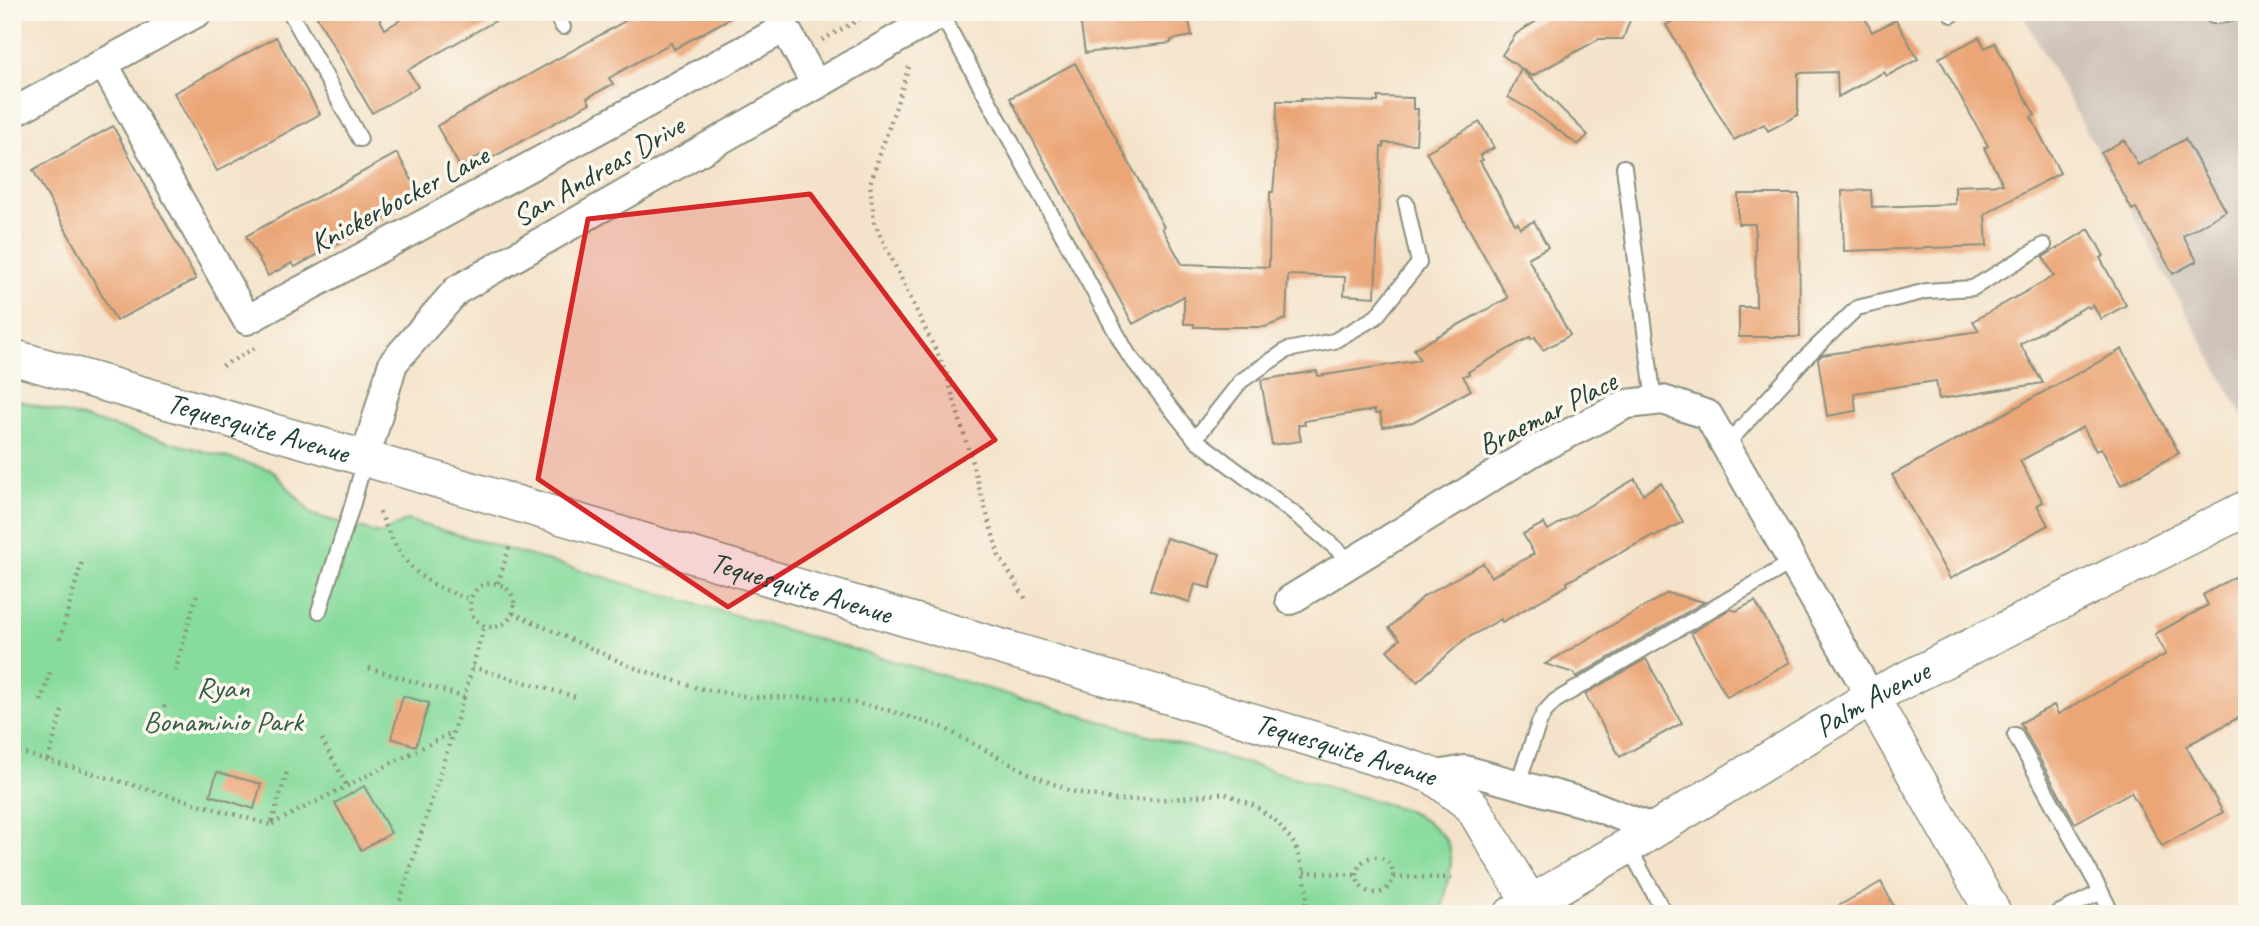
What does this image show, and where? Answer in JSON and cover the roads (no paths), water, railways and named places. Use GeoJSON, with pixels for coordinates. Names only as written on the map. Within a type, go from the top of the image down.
{"type":"FeatureCollection","features":[{"type":"Feature","properties":{"kind":"street"},"geometry":{"type":"LineString","coordinates":[[12,113],[198,12]]}},
{"type":"Feature","properties":{"kind":"street","name":"San Andreas Drive"},"geometry":{"type":"LineString","coordinates":[[365,459],[393,363],[457,290],[942,13]]}},
{"type":"Feature","properties":{"kind":"street","name":"Knickerbocker Lane"},"geometry":{"type":"LineString","coordinates":[[103,63],[247,320],[785,28],[816,85]]}},
{"type":"Feature","properties":{"kind":"street","name":"Tequesquite Avenue"},"geometry":{"type":"LineString","coordinates":[[12,357],[1433,776],[1472,806],[1526,910]]}},
{"type":"Feature","properties":{"kind":"street","name":"Braemar Place"},"geometry":{"type":"LineString","coordinates":[[1290,600],[1534,451],[1627,404],[1663,400],[1708,415],[1871,697]]}},
{"type":"Feature","properties":{"kind":"street","name":"Palm Avenue"},"geometry":{"type":"LineString","coordinates":[[1526,910],[1871,697],[2247,508]]}},
{"type":"Feature","properties":{"kind":"street"},"geometry":{"type":"LineString","coordinates":[[1871,697],[1994,914]]}},
{"type":"Feature","properties":{"kind":"street"},"geometry":{"type":"LineString","coordinates":[[1433,776],[1465,770],[1591,805],[1641,838]]}},
{"type":"Feature","properties":{"kind":"lane"},"geometry":{"type":"LineString","coordinates":[[290,12],[360,139]]}},
{"type":"Feature","properties":{"kind":"lane"},"geometry":{"type":"LineString","coordinates":[[554,12],[563,27]]}},
{"type":"Feature","properties":{"kind":"lane"},"geometry":{"type":"LineString","coordinates":[[2208,12],[2213,16],[2238,12]]}},
{"type":"Feature","properties":{"kind":"lane"},"geometry":{"type":"LineString","coordinates":[[942,13],[1128,354],[1195,439],[1305,522],[1352,562]]}},
{"type":"Feature","properties":{"kind":"lane"},"geometry":{"type":"LineString","coordinates":[[1624,167],[1654,401]]}},
{"type":"Feature","properties":{"kind":"lane"},"geometry":{"type":"LineString","coordinates":[[1195,439],[1241,381],[1275,358],[1287,350],[1334,341],[1376,317],[1419,263],[1406,203]]}},
{"type":"Feature","properties":{"kind":"lane"},"geometry":{"type":"LineString","coordinates":[[1726,446],[1807,356],[1857,308],[1927,291],[1973,288],[2044,245]]}},
{"type":"Feature","properties":{"kind":"lane"},"geometry":{"type":"LineString","coordinates":[[318,611],[365,459]]}},
{"type":"Feature","properties":{"kind":"lane"},"geometry":{"type":"LineString","coordinates":[[1517,785],[1539,723],[1555,701],[1792,562]]}},
{"type":"Feature","properties":{"kind":"lane"},"geometry":{"type":"LineString","coordinates":[[2015,735],[2112,914]]}},
{"type":"Feature","properties":{"kind":"lane"},"geometry":{"type":"LineString","coordinates":[[1641,838],[1665,914]]}},
{"type":"Feature","properties":{"kind":"lane"},"geometry":{"type":"LineString","coordinates":[[2056,914],[2101,892]]}},
{"type":"Feature","properties":{"kind":"park label","name":"Ryan Bonaminio Park"},"geometry":{"type":"Point","coordinates":[223,704]}}]}
